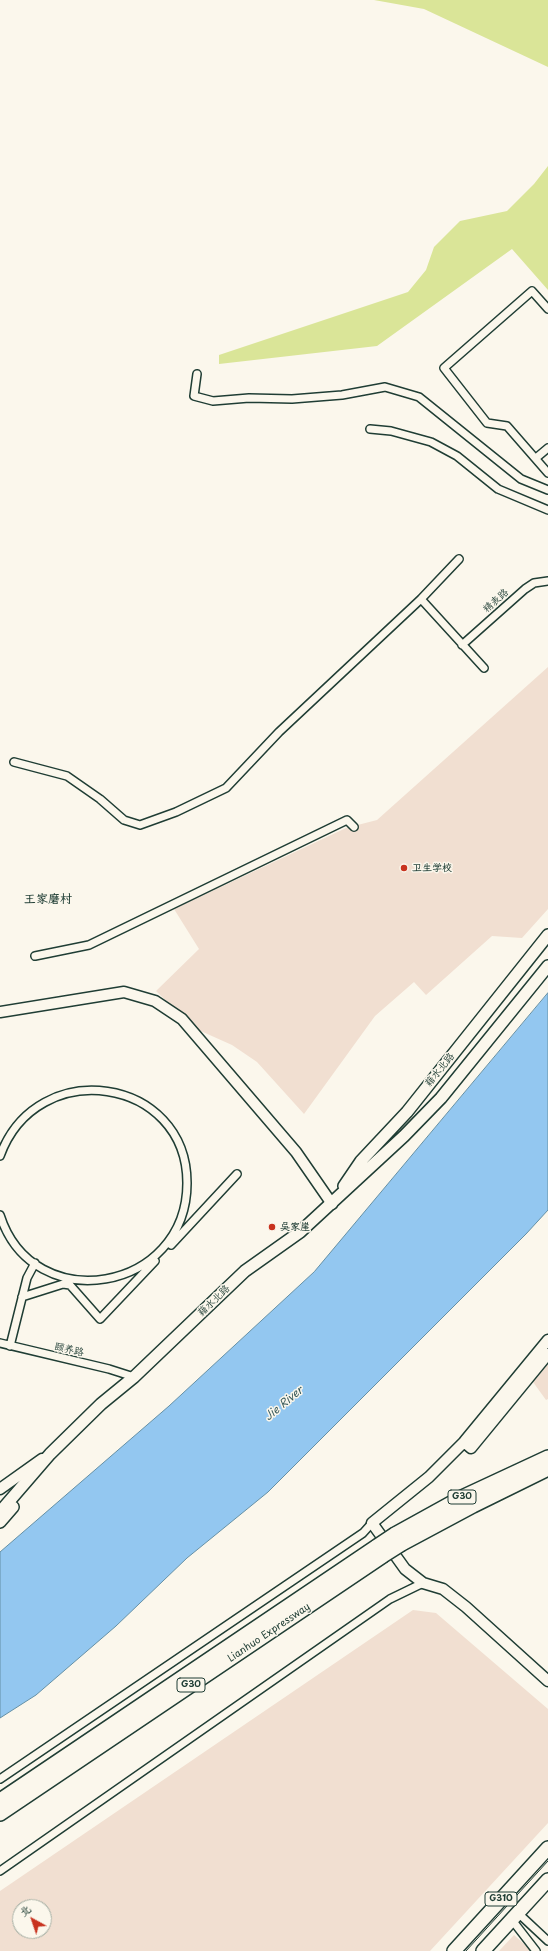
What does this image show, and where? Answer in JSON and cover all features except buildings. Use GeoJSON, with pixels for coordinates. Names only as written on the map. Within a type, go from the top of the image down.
{"type":"FeatureCollection","features":[{"type":"Feature","properties":{"kind":"highway","name":"Lianhuo Expressway"},"geometry":{"type":"LineString","coordinates":[[0,1800],[399,1539],[542,1465]]}},
{"type":"Feature","properties":{"kind":"highway","name":"Lianhuo Expressway"},"geometry":{"type":"LineString","coordinates":[[0,1814],[380,1551]]}},
{"type":"Feature","properties":{"kind":"highway","name":"G310"},"geometry":{"type":"LineString","coordinates":[[454,1951],[548,1848]]}},
{"type":"Feature","properties":{"kind":"highway","name":"G310"},"geometry":{"type":"LineString","coordinates":[[484,1951],[548,1880]]}},
{"type":"Feature","properties":{"kind":"main road","name":"藉水北路"},"geometry":{"type":"LineString","coordinates":[[332,1204],[361,1161],[407,1112],[548,935]]}},
{"type":"Feature","properties":{"kind":"main road","name":"藉水北路"},"geometry":{"type":"LineString","coordinates":[[0,1512],[50,1454],[101,1404],[134,1377],[245,1271],[300,1232],[404,1136],[441,1098],[548,966]]}},
{"type":"Feature","properties":{"kind":"main road"},"geometry":{"type":"LineString","coordinates":[[0,1012],[124,992],[155,1002],[182,1019],[296,1152],[332,1204]]}},
{"type":"Feature","properties":{"kind":"main road"},"geometry":{"type":"LineString","coordinates":[[548,1340],[464,1442],[429,1477],[372,1523],[405,1570],[424,1583],[443,1589],[466,1607],[548,1680]]}},
{"type":"Feature","properties":{"kind":"main road"},"geometry":{"type":"LineString","coordinates":[[464,1442],[470,1448],[548,1354]]}},
{"type":"Feature","properties":{"kind":"main road","name":"藉水北路"},"geometry":{"type":"LineString","coordinates":[[0,1522],[101,1404]]}},
{"type":"Feature","properties":{"kind":"main road"},"geometry":{"type":"LineString","coordinates":[[0,1489],[50,1454]]}},
{"type":"Feature","properties":{"kind":"street"},"geometry":{"type":"LineString","coordinates":[[548,309],[532,291],[444,368],[487,423],[507,426],[548,473]]}},
{"type":"Feature","properties":{"kind":"street"},"geometry":{"type":"LineString","coordinates":[[197,374],[194,396],[213,401],[249,398],[292,399],[342,396],[385,387],[419,397],[521,479],[548,490]]}},
{"type":"Feature","properties":{"kind":"street"},"geometry":{"type":"LineString","coordinates":[[370,429],[391,431],[431,442],[457,456],[498,489],[548,510]]}},
{"type":"Feature","properties":{"kind":"street"},"geometry":{"type":"LineString","coordinates":[[536,458],[548,448]]}},
{"type":"Feature","properties":{"kind":"street"},"geometry":{"type":"LineString","coordinates":[[14,762],[67,776],[100,799],[124,820],[129,822],[140,825],[176,812],[226,788],[279,732],[421,599],[459,559]]}},
{"type":"Feature","properties":{"kind":"street","name":"精表路"},"geometry":{"type":"LineString","coordinates":[[462,645],[525,589],[534,583],[548,581]]}},
{"type":"Feature","properties":{"kind":"street"},"geometry":{"type":"LineString","coordinates":[[421,599],[484,668]]}},
{"type":"Feature","properties":{"kind":"street"},"geometry":{"type":"LineString","coordinates":[[35,956],[89,945],[347,820],[354,827]]}},
{"type":"Feature","properties":{"kind":"street"},"geometry":{"type":"LineString","coordinates":[[0,1156],[13,1130],[35,1108],[63,1094],[93,1089],[124,1095],[147,1107],[166,1125],[181,1152],[187,1182],[183,1213],[169,1241],[147,1263],[120,1277],[89,1281],[58,1276],[35,1263],[13,1242],[0,1215]]}},
{"type":"Feature","properties":{"kind":"street"},"geometry":{"type":"LineString","coordinates":[[22,1297],[64,1284],[70,1285],[100,1319],[237,1174]]}},
{"type":"Feature","properties":{"kind":"street"},"geometry":{"type":"LineString","coordinates":[[10,1346],[27,1278],[35,1263]]}},
{"type":"Feature","properties":{"kind":"street","name":"颐养路"},"geometry":{"type":"LineString","coordinates":[[0,1344],[109,1369],[134,1377]]}},
{"type":"Feature","properties":{"kind":"street"},"geometry":{"type":"LineString","coordinates":[[0,1779],[363,1533],[372,1523]]}},
{"type":"Feature","properties":{"kind":"street"},"geometry":{"type":"LineString","coordinates":[[0,1871],[390,1599],[424,1583]]}},
{"type":"Feature","properties":{"kind":"street"},"geometry":{"type":"LineString","coordinates":[[515,1917],[548,1941]]}},
{"type":"Feature","properties":{"kind":"street"},"geometry":{"type":"LineString","coordinates":[[515,1917],[536,1951]]}},
{"type":"Feature","properties":{"kind":"shaded area","name":"卫生学校"},"geometry":{"type":"Polygon","coordinates":[[[548,667],[548,909],[522,938],[492,936],[426,995],[414,982],[375,1016],[304,1114],[257,1062],[232,1045],[194,1028],[156,991],[199,949],[174,909],[346,828],[377,820],[548,667]]]}},
{"type":"Feature","properties":{"kind":"shaded area"},"geometry":{"type":"Polygon","coordinates":[[[548,1364],[548,1399],[546,1400],[533,1382],[548,1364]]]}},
{"type":"Feature","properties":{"kind":"shaded area"},"geometry":{"type":"Polygon","coordinates":[[[413,1610],[436,1613],[548,1709],[548,1823],[430,1951],[0,1951],[0,1891],[413,1610]]]}},
{"type":"Feature","properties":{"kind":"shaded area"},"geometry":{"type":"Polygon","coordinates":[[[514,1935],[532,1951],[499,1951],[514,1935]]]}},
{"type":"Feature","properties":{"kind":"green space"},"geometry":{"type":"Polygon","coordinates":[[[374,0],[548,0],[548,67],[424,9],[374,0]]]}},
{"type":"Feature","properties":{"kind":"green space"},"geometry":{"type":"Polygon","coordinates":[[[548,166],[548,290],[512,249],[377,346],[219,364],[219,355],[408,292],[426,270],[434,247],[460,221],[507,211],[534,184],[548,166]]]}},
{"type":"Feature","properties":{"kind":"water","name":"Jie River"},"geometry":{"type":"Polygon","coordinates":[[[548,993],[548,1210],[526,1234],[268,1492],[187,1558],[116,1626],[36,1695],[0,1718],[0,1552],[169,1406],[314,1272],[548,993]]]}},
{"type":"Feature","properties":{"kind":"tram line"},"geometry":{"type":"LineString","coordinates":[[466,1951],[548,1861]]}},
{"type":"Feature","properties":{"kind":"place","name":"卫生学校"},"geometry":{"type":"Point","coordinates":[404,868]}},
{"type":"Feature","properties":{"kind":"place","name":"吴家崖"},"geometry":{"type":"Point","coordinates":[272,1227]}},
{"type":"Feature","properties":{"kind":"district","name":"王家磨村"},"geometry":{"type":"Point","coordinates":[48,900]}}]}
